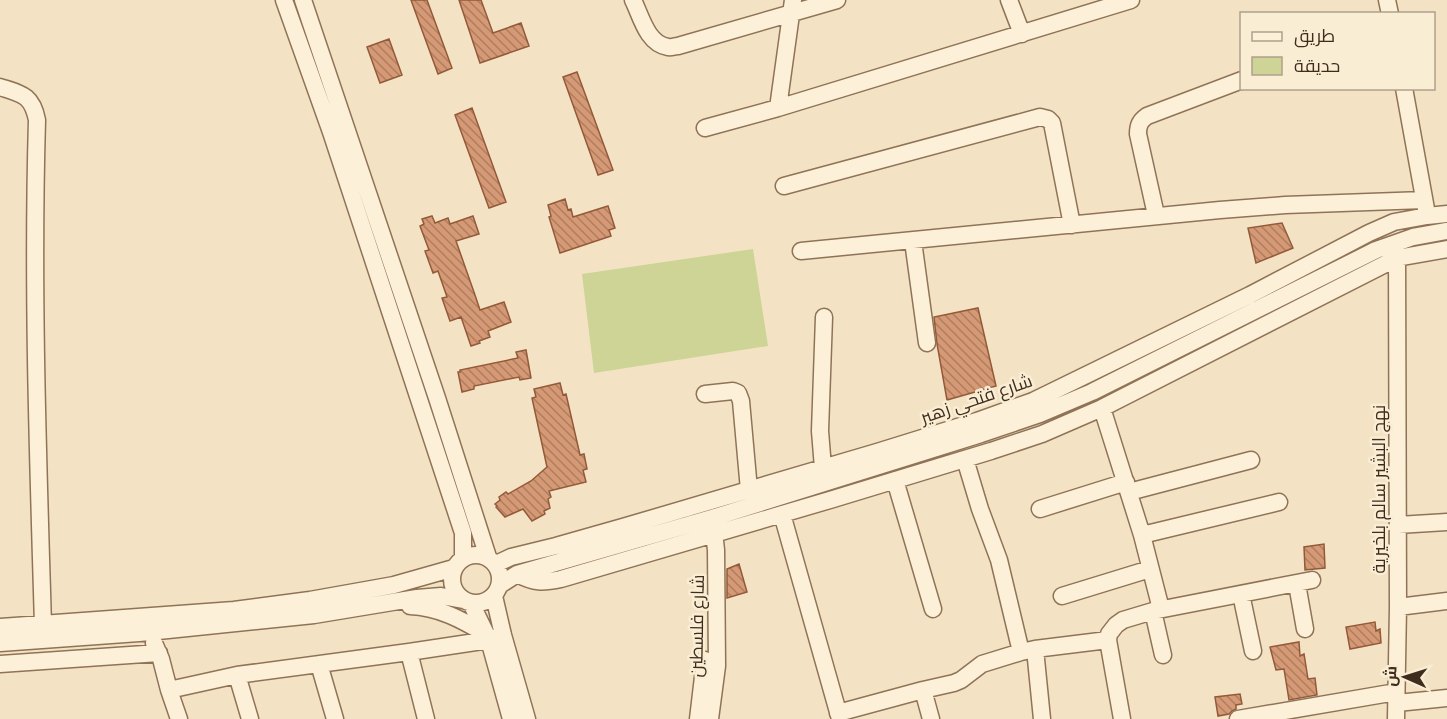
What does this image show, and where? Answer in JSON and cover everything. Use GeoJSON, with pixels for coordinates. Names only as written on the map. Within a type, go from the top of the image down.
{"type":"FeatureCollection","features":[{"type":"Feature","properties":{"kind":"street"},"geometry":{"type":"LineString","coordinates":[[284,0],[331,132],[437,398],[492,561],[501,578],[497,591],[493,637],[511,719]]}},
{"type":"Feature","properties":{"kind":"street"},"geometry":{"type":"LineString","coordinates":[[303,0],[463,533],[459,563],[452,582],[457,595],[467,602],[493,637],[527,719]]}},
{"type":"Feature","properties":{"kind":"street"},"geometry":{"type":"LineString","coordinates":[[633,0],[647,32],[654,41],[667,47],[678,46],[792,7],[837,0]]}},
{"type":"Feature","properties":{"kind":"street"},"geometry":{"type":"LineString","coordinates":[[1008,0],[1022,34]]}},
{"type":"Feature","properties":{"kind":"street"},"geometry":{"type":"LineString","coordinates":[[705,128],[778,108],[1131,0]]}},
{"type":"Feature","properties":{"kind":"street"},"geometry":{"type":"LineString","coordinates":[[778,108],[792,7]]}},
{"type":"Feature","properties":{"kind":"street"},"geometry":{"type":"LineString","coordinates":[[1156,215],[1138,134],[1141,121],[1147,116],[1240,81]]}},
{"type":"Feature","properties":{"kind":"street"},"geometry":{"type":"LineString","coordinates":[[0,87],[23,95],[30,101],[35,108],[37,120],[34,230],[43,625]]}},
{"type":"Feature","properties":{"kind":"street"},"geometry":{"type":"LineString","coordinates":[[709,527],[782,514],[1042,434],[1101,408],[1397,250],[1440,249],[1439,232],[1426,208],[1404,90]]}},
{"type":"Feature","properties":{"kind":"street"},"geometry":{"type":"LineString","coordinates":[[784,186],[1040,117],[1052,123],[1072,225]]}},
{"type":"Feature","properties":{"kind":"street"},"geometry":{"type":"LineString","coordinates":[[801,251],[1156,215],[1285,205],[1426,208]]}},
{"type":"Feature","properties":{"kind":"street","name":"شارع فتحي زهير"},"geometry":{"type":"LineString","coordinates":[[492,561],[588,537],[749,490],[977,421],[1033,401],[1250,295],[1369,232],[1426,208],[1447,214]]}},
{"type":"Feature","properties":{"kind":"street","name":"نهج البشير سالم بلخيرية"},"geometry":{"type":"LineString","coordinates":[[1394,222],[1397,250],[1396,705]]}},
{"type":"Feature","properties":{"kind":"street","name":"شارع فتحي زهير"},"geometry":{"type":"LineString","coordinates":[[497,591],[517,574],[709,527],[1040,414],[1092,392],[1376,250],[1397,250],[1439,232]]}},
{"type":"Feature","properties":{"kind":"street"},"geometry":{"type":"LineString","coordinates":[[913,241],[927,343]]}},
{"type":"Feature","properties":{"kind":"street"},"geometry":{"type":"LineString","coordinates":[[823,468],[820,431],[824,316]]}},
{"type":"Feature","properties":{"kind":"street"},"geometry":{"type":"LineString","coordinates":[[705,394],[733,391],[738,393],[741,401],[749,490]]}},
{"type":"Feature","properties":{"kind":"street"},"geometry":{"type":"LineString","coordinates":[[1101,408],[1142,536],[1150,569],[1163,655]]}},
{"type":"Feature","properties":{"kind":"street"},"geometry":{"type":"LineString","coordinates":[[965,459],[1028,650],[1042,719]]}},
{"type":"Feature","properties":{"kind":"street"},"geometry":{"type":"LineString","coordinates":[[1040,509],[1251,460]]}},
{"type":"Feature","properties":{"kind":"street"},"geometry":{"type":"LineString","coordinates":[[895,480],[933,609]]}},
{"type":"Feature","properties":{"kind":"street"},"geometry":{"type":"LineString","coordinates":[[1142,536],[1279,502]]}},
{"type":"Feature","properties":{"kind":"street"},"geometry":{"type":"LineString","coordinates":[[782,514],[839,716],[923,690],[954,683],[982,664],[1028,650],[1108,640]]}},
{"type":"Feature","properties":{"kind":"street"},"geometry":{"type":"LineString","coordinates":[[1398,525],[1447,522]]}},
{"type":"Feature","properties":{"kind":"street","name":"شارع فلسطين"},"geometry":{"type":"LineString","coordinates":[[698,719],[705,665],[709,527]]}},
{"type":"Feature","properties":{"kind":"street","name":"شارع فلسطين"},"geometry":{"type":"LineString","coordinates":[[709,527],[716,550],[717,666],[710,719]]}},
{"type":"Feature","properties":{"kind":"street"},"geometry":{"type":"LineString","coordinates":[[0,627],[234,610],[310,600],[394,585],[459,563],[471,555],[480,555],[492,561]]}},
{"type":"Feature","properties":{"kind":"street"},"geometry":{"type":"LineString","coordinates":[[1062,596],[1150,569]]}},
{"type":"Feature","properties":{"kind":"street"},"geometry":{"type":"LineString","coordinates":[[1122,719],[1108,640],[1109,634],[1123,620],[1157,610],[1305,582],[1305,629]]}},
{"type":"Feature","properties":{"kind":"street"},"geometry":{"type":"LineString","coordinates":[[0,643],[139,633],[314,615],[441,596],[480,604],[488,601],[497,591]]}},
{"type":"Feature","properties":{"kind":"street"},"geometry":{"type":"LineString","coordinates":[[1241,594],[1253,651]]}},
{"type":"Feature","properties":{"kind":"street"},"geometry":{"type":"LineString","coordinates":[[1398,607],[1447,601]]}},
{"type":"Feature","properties":{"kind":"street"},"geometry":{"type":"LineString","coordinates":[[382,604],[426,606],[451,615],[493,637]]}},
{"type":"Feature","properties":{"kind":"street"},"geometry":{"type":"LineString","coordinates":[[139,633],[155,644],[179,719]]}},
{"type":"Feature","properties":{"kind":"street"},"geometry":{"type":"LineString","coordinates":[[169,690],[237,675],[409,652],[493,637]]}},
{"type":"Feature","properties":{"kind":"street"},"geometry":{"type":"LineString","coordinates":[[409,652],[426,719]]}},
{"type":"Feature","properties":{"kind":"street"},"geometry":{"type":"LineString","coordinates":[[0,664],[159,653]]}},
{"type":"Feature","properties":{"kind":"street"},"geometry":{"type":"LineString","coordinates":[[319,664],[335,719]]}},
{"type":"Feature","properties":{"kind":"street"},"geometry":{"type":"LineString","coordinates":[[237,675],[250,719]]}},
{"type":"Feature","properties":{"kind":"street"},"geometry":{"type":"LineString","coordinates":[[923,690],[931,719]]}},
{"type":"Feature","properties":{"kind":"street"},"geometry":{"type":"LineString","coordinates":[[1238,719],[1396,705],[1447,698]]}},
{"type":"Feature","properties":{"kind":"green space"},"geometry":{"type":"Polygon","coordinates":[[[753,249],[768,346],[594,373],[582,274],[753,249]]]}},
{"type":"Feature","properties":{"kind":"building"},"geometry":{"type":"Polygon","coordinates":[[[411,0],[427,0],[452,68],[438,74],[411,0]]]}},
{"type":"Feature","properties":{"kind":"building"},"geometry":{"type":"Polygon","coordinates":[[[459,0],[481,0],[493,33],[521,23],[529,46],[480,63],[459,0]]]}},
{"type":"Feature","properties":{"kind":"building"},"geometry":{"type":"Polygon","coordinates":[[[389,39],[402,75],[380,83],[367,47],[389,39]]]}},
{"type":"Feature","properties":{"kind":"building"},"geometry":{"type":"Polygon","coordinates":[[[577,72],[613,170],[598,175],[563,77],[577,72]]]}},
{"type":"Feature","properties":{"kind":"building"},"geometry":{"type":"Polygon","coordinates":[[[472,108],[506,202],[489,208],[455,115],[472,108]]]}},
{"type":"Feature","properties":{"kind":"building"},"geometry":{"type":"Polygon","coordinates":[[[565,199],[573,217],[608,206],[615,228],[609,230],[611,236],[560,253],[549,217],[551,216],[548,205],[565,199]]]}},
{"type":"Feature","properties":{"kind":"building"},"geometry":{"type":"Polygon","coordinates":[[[432,216],[435,223],[448,218],[450,224],[473,216],[479,234],[456,241],[480,310],[504,302],[511,322],[488,331],[490,337],[479,341],[480,343],[471,346],[461,317],[450,321],[442,298],[447,297],[438,271],[433,273],[425,251],[429,250],[420,226],[424,224],[422,219],[432,216]]]}},
{"type":"Feature","properties":{"kind":"building"},"geometry":{"type":"Polygon","coordinates":[[[1282,223],[1293,248],[1256,263],[1248,228],[1282,223]]]}},
{"type":"Feature","properties":{"kind":"building"},"geometry":{"type":"Polygon","coordinates":[[[978,308],[996,386],[947,400],[934,317],[978,308]]]}},
{"type":"Feature","properties":{"kind":"building"},"geometry":{"type":"Polygon","coordinates":[[[526,350],[531,378],[520,380],[519,377],[474,386],[474,389],[462,392],[458,372],[460,370],[518,358],[516,352],[526,350]]]}},
{"type":"Feature","properties":{"kind":"building"},"geometry":{"type":"Polygon","coordinates":[[[560,383],[563,395],[566,394],[580,455],[584,454],[587,469],[583,470],[586,482],[549,491],[550,508],[544,511],[545,514],[532,521],[523,509],[505,517],[495,504],[500,500],[499,497],[531,481],[547,467],[532,398],[536,397],[534,389],[560,383]]]}},
{"type":"Feature","properties":{"kind":"building"},"geometry":{"type":"Polygon","coordinates":[[[1324,544],[1325,568],[1305,570],[1304,547],[1324,544]]]}},
{"type":"Feature","properties":{"kind":"building"},"geometry":{"type":"Polygon","coordinates":[[[739,564],[747,592],[727,598],[727,569],[739,564]]]}},
{"type":"Feature","properties":{"kind":"building"},"geometry":{"type":"Polygon","coordinates":[[[1375,622],[1376,631],[1380,629],[1381,643],[1350,649],[1346,627],[1375,622]]]}},
{"type":"Feature","properties":{"kind":"building"},"geometry":{"type":"Polygon","coordinates":[[[1299,642],[1300,656],[1304,654],[1308,679],[1315,678],[1317,695],[1289,700],[1284,669],[1276,670],[1270,647],[1299,642]]]}},
{"type":"Feature","properties":{"kind":"building"},"geometry":{"type":"Polygon","coordinates":[[[1240,694],[1242,704],[1236,705],[1236,709],[1229,714],[1218,716],[1215,697],[1240,694]]]}}]}
